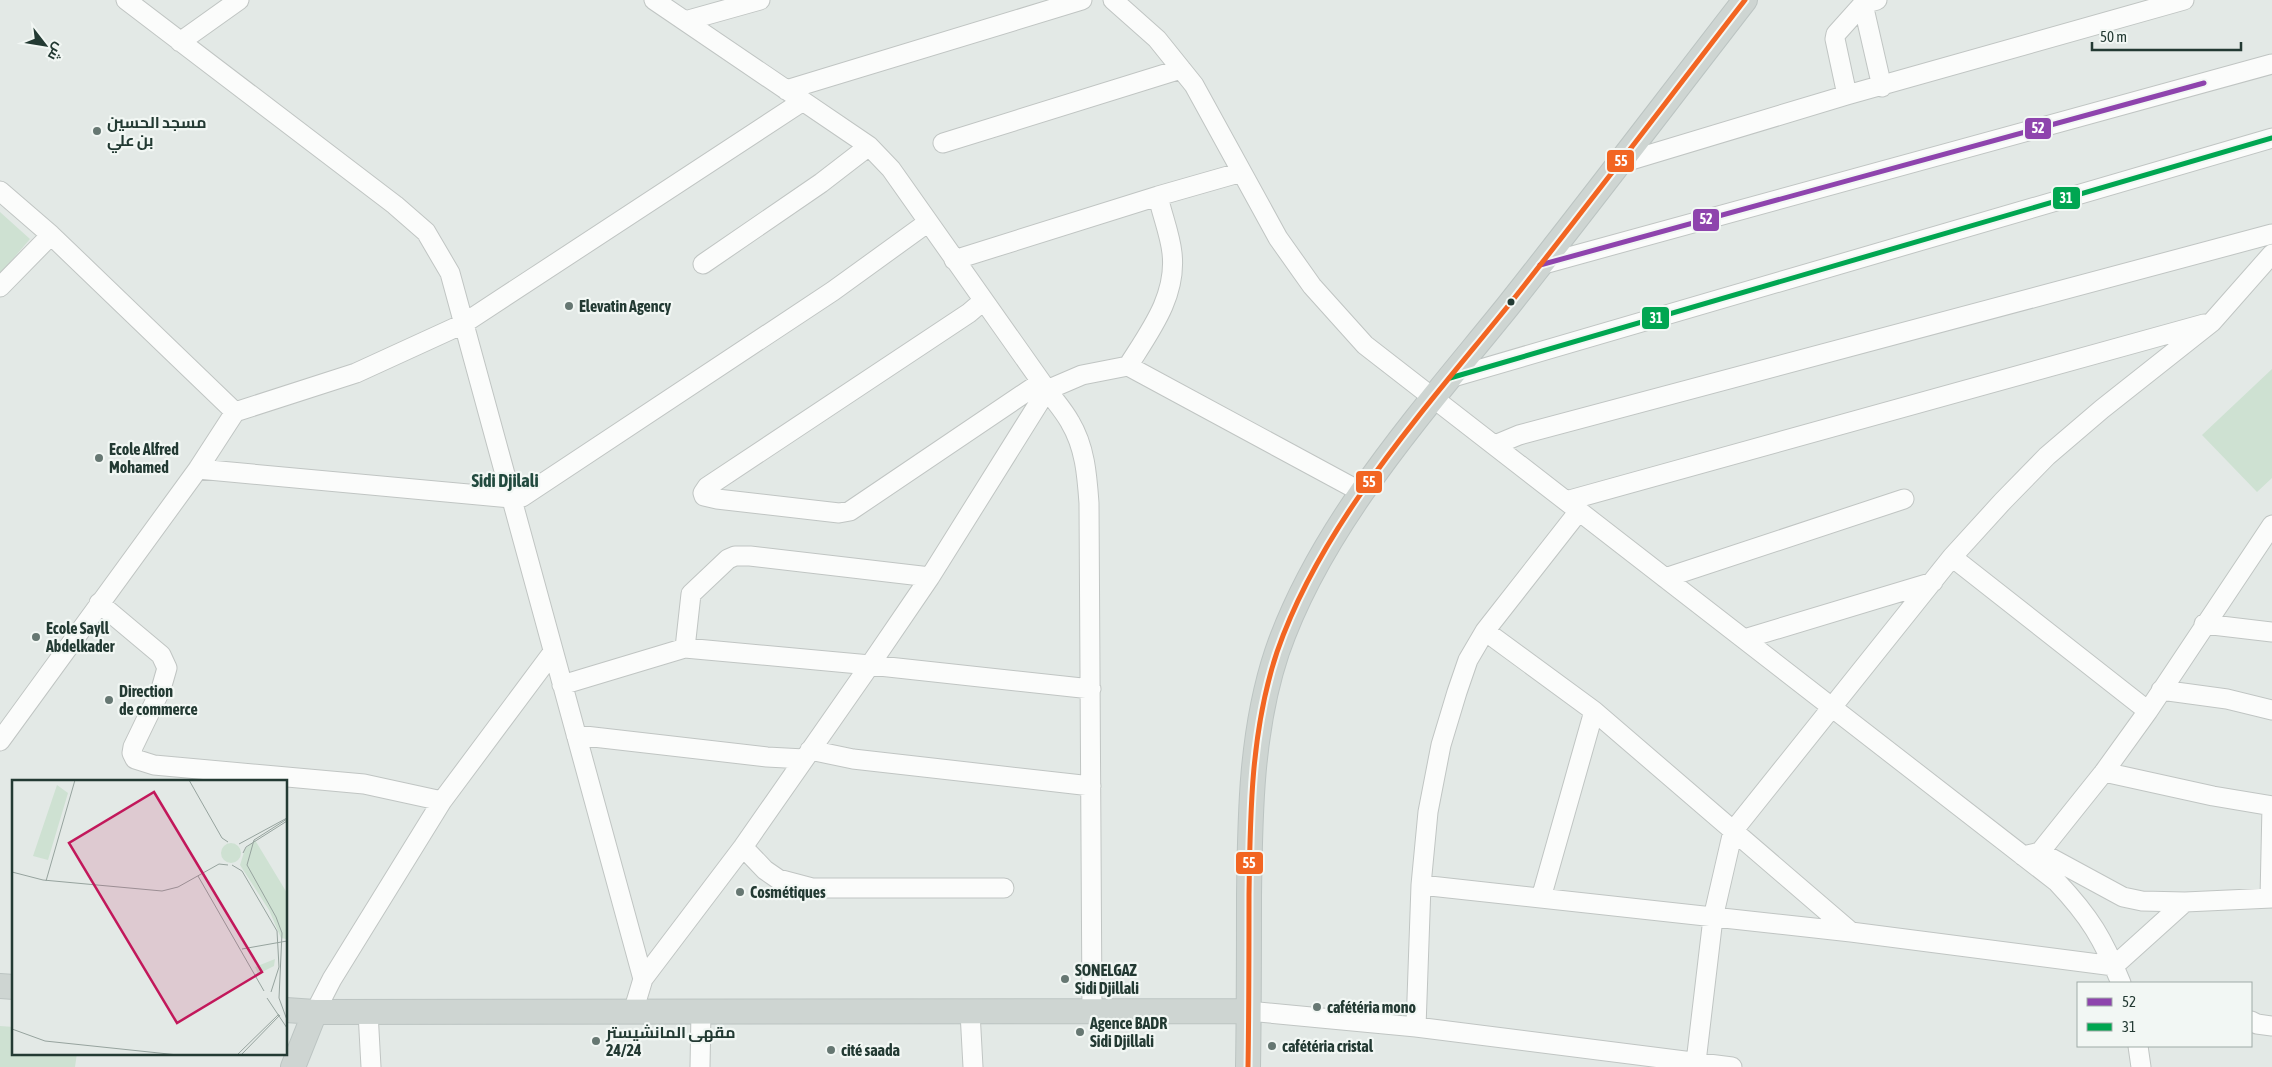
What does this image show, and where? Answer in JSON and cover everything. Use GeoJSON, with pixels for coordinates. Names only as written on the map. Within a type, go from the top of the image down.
{"type":"FeatureCollection","features":[{"type":"Feature","properties":{"kind":"main road"},"geometry":{"type":"LineString","coordinates":[[1248,1067],[1250,820],[1253,768],[1260,720],[1277,653],[1301,594],[1327,547],[1363,493],[1434,398],[1540,265],[1745,0]]}},
{"type":"Feature","properties":{"kind":"main road"},"geometry":{"type":"LineString","coordinates":[[288,1010],[315,1012],[1248,1011]]}},
{"type":"Feature","properties":{"kind":"main road"},"geometry":{"type":"LineString","coordinates":[[293,1067],[315,1012]]}},
{"type":"Feature","properties":{"kind":"street"},"geometry":{"type":"LineString","coordinates":[[126,0],[395,205],[426,232],[450,272],[643,979]]}},
{"type":"Feature","properties":{"kind":"street"},"geometry":{"type":"LineString","coordinates":[[180,42],[240,0]]}},
{"type":"Feature","properties":{"kind":"street"},"geometry":{"type":"LineString","coordinates":[[654,0],[869,146],[891,169],[927,223],[1071,423],[1086,467],[1089,503],[1092,1011]]}},
{"type":"Feature","properties":{"kind":"street"},"geometry":{"type":"LineString","coordinates":[[685,21],[760,0]]}},
{"type":"Feature","properties":{"kind":"street"},"geometry":{"type":"LineString","coordinates":[[786,90],[1082,0]]}},
{"type":"Feature","properties":{"kind":"street"},"geometry":{"type":"LineString","coordinates":[[1113,0],[1157,39],[1194,85],[1278,238],[1312,286],[1365,345],[1833,708],[2031,854],[2081,908],[2098,932],[2118,975]]}},
{"type":"Feature","properties":{"kind":"street"},"geometry":{"type":"LineString","coordinates":[[1618,164],[1847,95],[1882,87],[2184,0]]}},
{"type":"Feature","properties":{"kind":"street"},"geometry":{"type":"LineString","coordinates":[[1847,95],[1835,39],[1839,30],[1869,1]]}},
{"type":"Feature","properties":{"kind":"street"},"geometry":{"type":"LineString","coordinates":[[1869,1],[1882,87]]}},
{"type":"Feature","properties":{"kind":"street"},"geometry":{"type":"LineString","coordinates":[[1540,265],[2272,64]]}},
{"type":"Feature","properties":{"kind":"street"},"geometry":{"type":"LineString","coordinates":[[943,143],[1181,69]]}},
{"type":"Feature","properties":{"kind":"street"},"geometry":{"type":"LineString","coordinates":[[0,741],[198,470],[235,412],[356,373],[463,324],[803,101]]}},
{"type":"Feature","properties":{"kind":"street"},"geometry":{"type":"LineString","coordinates":[[1450,378],[2272,138]]}},
{"type":"Feature","properties":{"kind":"street"},"geometry":{"type":"LineString","coordinates":[[703,264],[821,183],[869,146]]}},
{"type":"Feature","properties":{"kind":"street"},"geometry":{"type":"LineString","coordinates":[[954,260],[1158,196],[1242,172]]}},
{"type":"Feature","properties":{"kind":"street"},"geometry":{"type":"LineString","coordinates":[[0,191],[51,235],[235,412]]}},
{"type":"Feature","properties":{"kind":"street"},"geometry":{"type":"LineString","coordinates":[[1128,366],[1164,307],[1172,282],[1172,253],[1158,196]]}},
{"type":"Feature","properties":{"kind":"street"},"geometry":{"type":"LineString","coordinates":[[198,470],[511,498],[528,495],[833,290],[927,223]]}},
{"type":"Feature","properties":{"kind":"street"},"geometry":{"type":"LineString","coordinates":[[1495,445],[1528,432],[2272,234]]}},
{"type":"Feature","properties":{"kind":"street"},"geometry":{"type":"LineString","coordinates":[[0,286],[51,235]]}},
{"type":"Feature","properties":{"kind":"street"},"geometry":{"type":"LineString","coordinates":[[1696,1062],[1713,918],[1732,831],[1833,708],[1952,557],[2002,501],[2048,456],[2102,409],[2212,322],[2272,254]]}},
{"type":"Feature","properties":{"kind":"street"},"geometry":{"type":"LineString","coordinates":[[983,301],[953,324],[707,487],[703,493],[704,496],[839,513],[850,511],[1044,386],[1082,375],[1128,366],[1363,493]]}},
{"type":"Feature","properties":{"kind":"street"},"geometry":{"type":"LineString","coordinates":[[1416,1027],[1421,885],[1428,812],[1441,745],[1468,660],[1485,631],[1573,506],[2212,322]]}},
{"type":"Feature","properties":{"kind":"street"},"geometry":{"type":"LineString","coordinates":[[633,1012],[643,979],[743,847],[930,577],[1044,386]]}},
{"type":"Feature","properties":{"kind":"street"},"geometry":{"type":"LineString","coordinates":[[1665,578],[1904,499]]}},
{"type":"Feature","properties":{"kind":"street"},"geometry":{"type":"LineString","coordinates":[[2031,854],[2104,772],[2148,710],[2272,525]]}},
{"type":"Feature","properties":{"kind":"street"},"geometry":{"type":"LineString","coordinates":[[685,648],[691,594],[728,559],[735,556],[759,557],[930,577]]}},
{"type":"Feature","properties":{"kind":"street"},"geometry":{"type":"LineString","coordinates":[[1952,557],[2148,710]]}},
{"type":"Feature","properties":{"kind":"street"},"geometry":{"type":"LineString","coordinates":[[1744,639],[1933,582]]}},
{"type":"Feature","properties":{"kind":"street"},"geometry":{"type":"LineString","coordinates":[[99,603],[161,655],[167,668],[160,689],[134,747],[132,753],[135,759],[154,765],[364,784],[442,801]]}},
{"type":"Feature","properties":{"kind":"street"},"geometry":{"type":"LineString","coordinates":[[2204,624],[2272,632]]}},
{"type":"Feature","properties":{"kind":"street"},"geometry":{"type":"LineString","coordinates":[[1485,631],[1594,711],[1851,932]]}},
{"type":"Feature","properties":{"kind":"street"},"geometry":{"type":"LineString","coordinates":[[562,685],[685,648],[870,665],[1091,689]]}},
{"type":"Feature","properties":{"kind":"street"},"geometry":{"type":"LineString","coordinates":[[315,1012],[332,979],[442,801],[553,652]]}},
{"type":"Feature","properties":{"kind":"street"},"geometry":{"type":"LineString","coordinates":[[2161,690],[2227,699],[2272,710]]}},
{"type":"Feature","properties":{"kind":"street"},"geometry":{"type":"LineString","coordinates":[[1541,898],[1594,711]]}},
{"type":"Feature","properties":{"kind":"street"},"geometry":{"type":"LineString","coordinates":[[576,735],[767,757],[807,755],[1091,786]]}},
{"type":"Feature","properties":{"kind":"street"},"geometry":{"type":"LineString","coordinates":[[2031,854],[2123,897],[2142,901],[2185,902],[2271,898],[2272,806],[2213,796],[2104,772]]}},
{"type":"Feature","properties":{"kind":"street"},"geometry":{"type":"LineString","coordinates":[[743,847],[765,870],[778,879],[812,888],[1004,888]]}},
{"type":"Feature","properties":{"kind":"street"},"geometry":{"type":"LineString","coordinates":[[1421,885],[1851,932],[2118,975]]}},
{"type":"Feature","properties":{"kind":"street"},"geometry":{"type":"LineString","coordinates":[[2118,975],[2185,902]]}},
{"type":"Feature","properties":{"kind":"street"},"geometry":{"type":"LineString","coordinates":[[1248,1011],[1416,1027],[1670,1064],[1696,1062],[1732,1067]]}},
{"type":"Feature","properties":{"kind":"street"},"geometry":{"type":"LineString","coordinates":[[368,1012],[371,1067]]}},
{"type":"Feature","properties":{"kind":"street"},"geometry":{"type":"LineString","coordinates":[[700,1067],[701,1012]]}},
{"type":"Feature","properties":{"kind":"street"},"geometry":{"type":"LineString","coordinates":[[970,1012],[972,1067]]}},
{"type":"Feature","properties":{"kind":"street"},"geometry":{"type":"LineString","coordinates":[[2252,1022],[2272,1026]]}},
{"type":"Feature","properties":{"kind":"street"},"geometry":{"type":"LineString","coordinates":[[2138,1047],[2141,1067]]}},
{"type":"Feature","properties":{"kind":"green space"},"geometry":{"type":"Polygon","coordinates":[[[0,212],[30,239],[0,274],[0,212]]]}},
{"type":"Feature","properties":{"kind":"green space"},"geometry":{"type":"Polygon","coordinates":[[[2272,369],[2272,478],[2257,492],[2202,435],[2272,369]]]}},
{"type":"Feature","properties":{"kind":"green space"},"geometry":{"type":"Polygon","coordinates":[[[0,1026],[12,1027],[12,1054],[77,1054],[75,1067],[0,1067],[0,1026]]]}},
{"type":"Feature","properties":{"kind":"transit line","name":"55"},"geometry":{"type":"LineString","coordinates":[[1248,1067],[1249,864],[1251,803],[1257,742],[1268,681],[1277,652],[1296,605],[1320,559],[1347,514],[1378,470],[1410,427],[1538,268],[1745,0]]}},
{"type":"Feature","properties":{"kind":"transit line","name":"52"},"geometry":{"type":"LineString","coordinates":[[1540,265],[2204,83]]}},
{"type":"Feature","properties":{"kind":"transit line","name":"31"},"geometry":{"type":"LineString","coordinates":[[1450,378],[2272,138]]}},
{"type":"Feature","properties":{"kind":"place","name":"مسجد الحسين بن علي"},"geometry":{"type":"Point","coordinates":[97,131]}},
{"type":"Feature","properties":{"kind":"place","name":"Elevatin Agency"},"geometry":{"type":"Point","coordinates":[569,306]}},
{"type":"Feature","properties":{"kind":"place","name":"Ecole Alfred Mohamed"},"geometry":{"type":"Point","coordinates":[99,458]}},
{"type":"Feature","properties":{"kind":"place","name":"Ecole Sayll Abdelkader"},"geometry":{"type":"Point","coordinates":[36,637]}},
{"type":"Feature","properties":{"kind":"place","name":"Direction de commerce"},"geometry":{"type":"Point","coordinates":[109,700]}},
{"type":"Feature","properties":{"kind":"place","name":"Cosmétiques"},"geometry":{"type":"Point","coordinates":[740,892]}},
{"type":"Feature","properties":{"kind":"place","name":"SONELGAZ Sidi Djillali"},"geometry":{"type":"Point","coordinates":[1065,979]}},
{"type":"Feature","properties":{"kind":"place","name":"cafétéria mono"},"geometry":{"type":"Point","coordinates":[1317,1007]}},
{"type":"Feature","properties":{"kind":"place","name":"Agence BADR Sidi Djillali"},"geometry":{"type":"Point","coordinates":[1080,1032]}},
{"type":"Feature","properties":{"kind":"place","name":"مقهى المانشيستر 24/24"},"geometry":{"type":"Point","coordinates":[596,1041]}},
{"type":"Feature","properties":{"kind":"place","name":"cafétéria cristal"},"geometry":{"type":"Point","coordinates":[1272,1046]}},
{"type":"Feature","properties":{"kind":"place","name":"cité saada"},"geometry":{"type":"Point","coordinates":[831,1050]}},
{"type":"Feature","properties":{"kind":"district","name":"Sidi Djilali"},"geometry":{"type":"Point","coordinates":[505,480]}}]}
